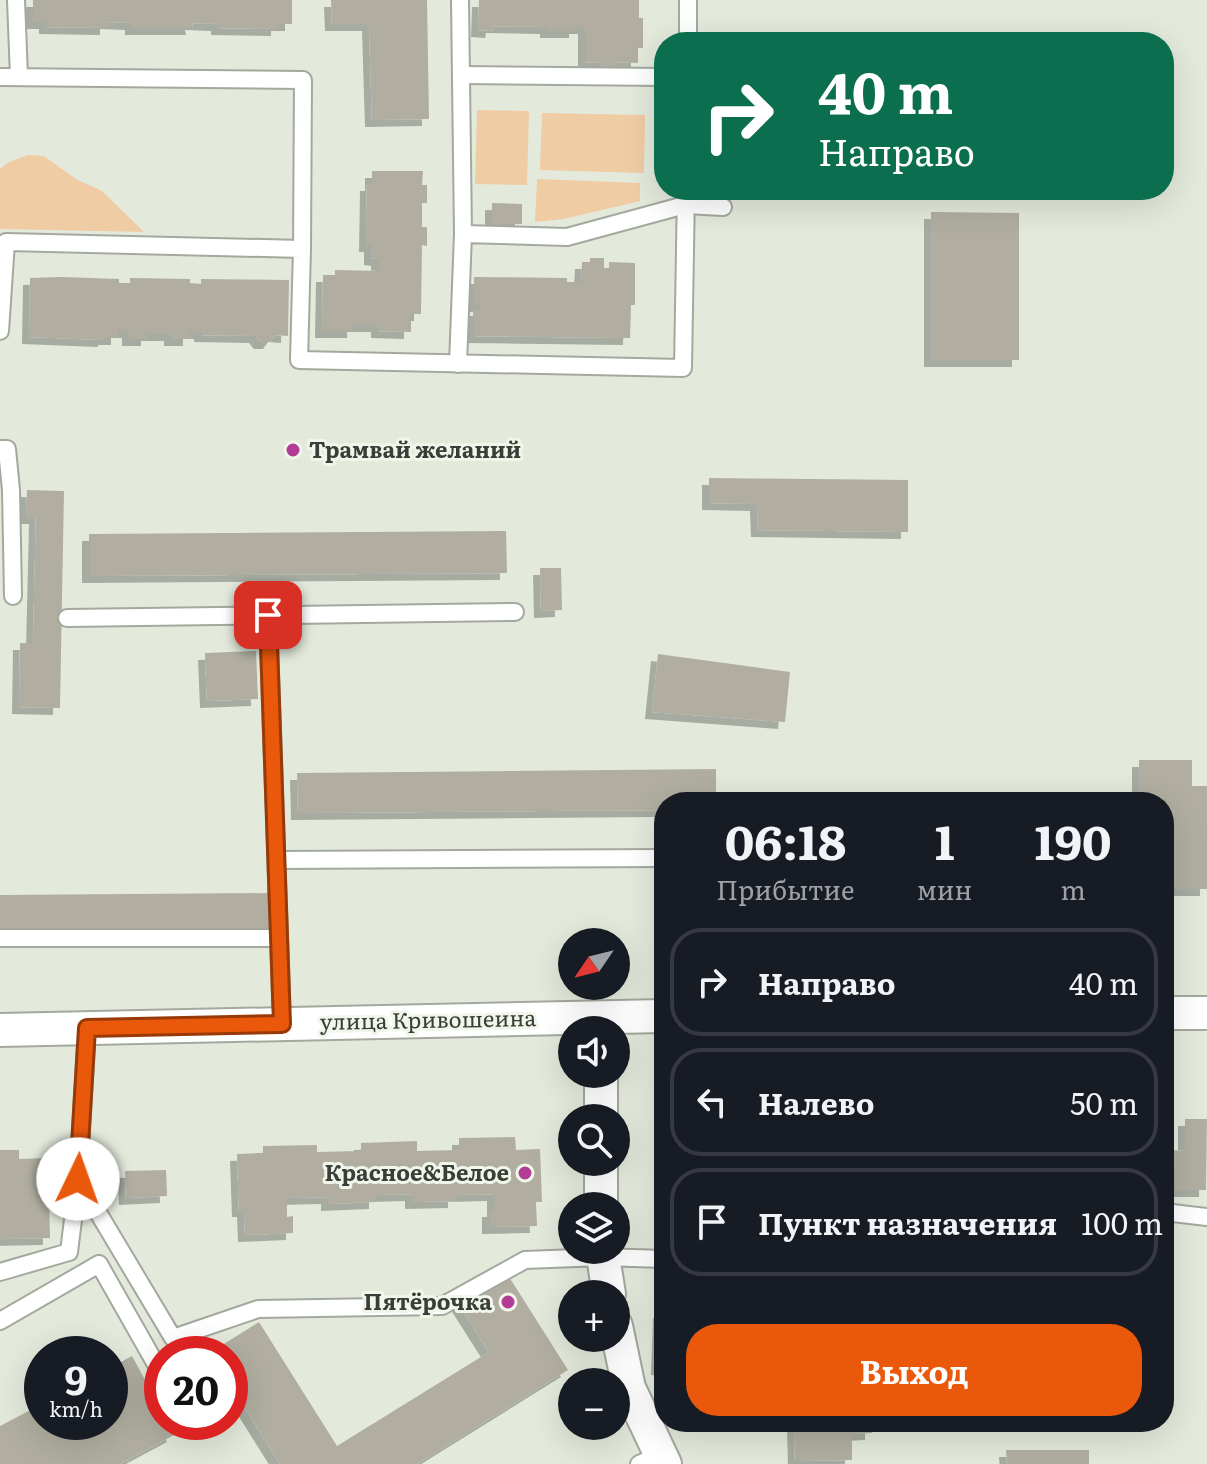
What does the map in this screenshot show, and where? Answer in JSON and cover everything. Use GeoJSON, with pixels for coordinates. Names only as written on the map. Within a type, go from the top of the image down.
{"type":"FeatureCollection","features":[{"type":"Feature","properties":{"kind":"street"},"geometry":{"type":"LineString","coordinates":[[1174,1013],[1207,1013]]}},
{"type":"Feature","properties":{"kind":"street","name":"улица Кривошеина"},"geometry":{"type":"LineString","coordinates":[[630,1020],[654,1017]]}},
{"type":"Feature","properties":{"kind":"street","name":"улица Кривошеина"},"geometry":{"type":"LineString","coordinates":[[0,1030],[282,1024],[558,1023]]}},
{"type":"Feature","properties":{"kind":"street"},"geometry":{"type":"LineString","coordinates":[[621,1352],[629,1388],[654,1461]]}},
{"type":"Feature","properties":{"kind":"lane"},"geometry":{"type":"LineString","coordinates":[[16,0],[19,77]]}},
{"type":"Feature","properties":{"kind":"lane"},"geometry":{"type":"LineString","coordinates":[[458,364],[463,234],[460,0]]}},
{"type":"Feature","properties":{"kind":"lane"},"geometry":{"type":"LineString","coordinates":[[688,0],[688,32]]}},
{"type":"Feature","properties":{"kind":"lane"},"geometry":{"type":"LineString","coordinates":[[461,75],[654,77]]}},
{"type":"Feature","properties":{"kind":"lane"},"geometry":{"type":"LineString","coordinates":[[0,77],[303,80],[299,360],[683,368],[686,200]]}},
{"type":"Feature","properties":{"kind":"lane"},"geometry":{"type":"LineString","coordinates":[[463,234],[567,237],[677,200]]}},
{"type":"Feature","properties":{"kind":"lane"},"geometry":{"type":"LineString","coordinates":[[697,200],[723,207]]}},
{"type":"Feature","properties":{"kind":"lane"},"geometry":{"type":"LineString","coordinates":[[0,331],[3,242],[302,249]]}},
{"type":"Feature","properties":{"kind":"lane"},"geometry":{"type":"LineString","coordinates":[[0,449],[7,449],[11,490],[13,596]]}},
{"type":"Feature","properties":{"kind":"lane"},"geometry":{"type":"LineString","coordinates":[[67,618],[515,612]]}},
{"type":"Feature","properties":{"kind":"lane"},"geometry":{"type":"LineString","coordinates":[[268,615],[282,1024]]}},
{"type":"Feature","properties":{"kind":"lane"},"geometry":{"type":"LineString","coordinates":[[277,860],[654,858]]}},
{"type":"Feature","properties":{"kind":"lane"},"geometry":{"type":"LineString","coordinates":[[0,938],[279,938]]}},
{"type":"Feature","properties":{"kind":"lane"},"geometry":{"type":"LineString","coordinates":[[0,1272],[69,1252],[78,1179],[87,1028]]}},
{"type":"Feature","properties":{"kind":"lane"},"geometry":{"type":"LineString","coordinates":[[78,1179],[173,1338],[258,1309],[442,1306],[525,1260],[558,1257]]}},
{"type":"Feature","properties":{"kind":"lane"},"geometry":{"type":"LineString","coordinates":[[1174,1213],[1207,1217]]}},
{"type":"Feature","properties":{"kind":"lane"},"geometry":{"type":"LineString","coordinates":[[630,1256],[654,1258]]}},
{"type":"Feature","properties":{"kind":"lane"},"geometry":{"type":"LineString","coordinates":[[0,1321],[99,1264],[144,1343]]}},
{"type":"Feature","properties":{"kind":"shaded area"},"geometry":{"type":"Polygon","coordinates":[[[477,110],[529,111],[527,185],[475,184],[477,110]]]}},
{"type":"Feature","properties":{"kind":"shaded area"},"geometry":{"type":"Polygon","coordinates":[[[542,113],[645,115],[644,173],[540,170],[542,113]]]}},
{"type":"Feature","properties":{"kind":"shaded area"},"geometry":{"type":"Polygon","coordinates":[[[28,155],[44,156],[76,179],[102,191],[144,232],[0,229],[0,169],[28,155]]]}},
{"type":"Feature","properties":{"kind":"shaded area"},"geometry":{"type":"Polygon","coordinates":[[[537,179],[640,183],[640,201],[564,219],[535,222],[537,179]]]}},
{"type":"Feature","properties":{"kind":"building"},"geometry":{"type":"Polygon","coordinates":[[[33,0],[292,0],[292,24],[278,24],[278,29],[218,28],[218,24],[192,23],[193,28],[132,28],[132,23],[107,22],[107,28],[46,27],[46,22],[33,22],[33,0]]]}},
{"type":"Feature","properties":{"kind":"building"},"geometry":{"type":"Polygon","coordinates":[[[331,0],[427,0],[429,119],[372,120],[369,24],[332,24],[331,0]]]}},
{"type":"Feature","properties":{"kind":"building"},"geometry":{"type":"Polygon","coordinates":[[[479,0],[639,0],[639,18],[643,18],[643,48],[638,48],[638,63],[616,62],[616,67],[601,67],[601,63],[585,62],[585,27],[576,27],[576,31],[493,26],[492,31],[478,30],[479,0]]]}},
{"type":"Feature","properties":{"kind":"building"},"geometry":{"type":"Polygon","coordinates":[[[372,171],[423,171],[422,185],[427,185],[427,203],[422,203],[422,227],[427,227],[427,246],[422,245],[421,314],[411,314],[411,332],[378,331],[378,325],[354,325],[354,331],[322,331],[323,275],[335,275],[335,270],[378,271],[378,259],[371,258],[371,245],[366,245],[367,184],[372,184],[372,171]]]}},
{"type":"Feature","properties":{"kind":"building"},"geometry":{"type":"Polygon","coordinates":[[[492,203],[522,204],[522,224],[492,224],[492,203]]]}},
{"type":"Feature","properties":{"kind":"building"},"geometry":{"type":"Polygon","coordinates":[[[931,212],[1019,213],[1019,360],[931,360],[931,212]]]}},
{"type":"Feature","properties":{"kind":"building"},"geometry":{"type":"Polygon","coordinates":[[[590,258],[604,258],[604,268],[609,268],[609,262],[635,263],[635,305],[631,305],[630,338],[473,336],[473,309],[480,309],[480,305],[474,305],[474,277],[567,278],[567,282],[581,282],[582,262],[590,262],[590,258]]]}},
{"type":"Feature","properties":{"kind":"building"},"geometry":{"type":"Polygon","coordinates":[[[30,278],[119,279],[119,283],[130,283],[130,278],[190,279],[190,283],[201,284],[201,279],[289,280],[288,336],[275,335],[270,342],[261,342],[256,336],[201,335],[201,332],[190,332],[190,339],[171,339],[171,334],[148,334],[148,339],[129,339],[129,331],[118,331],[118,338],[105,340],[29,337],[30,278]]]}},
{"type":"Feature","properties":{"kind":"building"},"geometry":{"type":"Polygon","coordinates":[[[709,478],[908,480],[908,532],[758,530],[757,504],[709,503],[709,478]]]}},
{"type":"Feature","properties":{"kind":"building"},"geometry":{"type":"Polygon","coordinates":[[[27,490],[64,491],[60,708],[19,707],[20,643],[33,643],[36,517],[26,517],[27,490]]]}},
{"type":"Feature","properties":{"kind":"building"},"geometry":{"type":"Polygon","coordinates":[[[506,531],[507,573],[89,576],[89,534],[506,531]]]}},
{"type":"Feature","properties":{"kind":"building"},"geometry":{"type":"Polygon","coordinates":[[[540,568],[561,568],[562,610],[541,611],[540,568]]]}},
{"type":"Feature","properties":{"kind":"building"},"geometry":{"type":"Polygon","coordinates":[[[256,651],[258,699],[207,701],[205,653],[256,651]]]}},
{"type":"Feature","properties":{"kind":"building"},"geometry":{"type":"Polygon","coordinates":[[[658,654],[790,672],[785,722],[652,712],[658,654]]]}},
{"type":"Feature","properties":{"kind":"building"},"geometry":{"type":"Polygon","coordinates":[[[1139,760],[1192,760],[1192,786],[1207,786],[1207,889],[1174,889],[1174,792],[1139,792],[1139,760]]]}},
{"type":"Feature","properties":{"kind":"building"},"geometry":{"type":"Polygon","coordinates":[[[716,769],[716,792],[654,792],[654,810],[298,813],[297,773],[716,769]]]}},
{"type":"Feature","properties":{"kind":"building"},"geometry":{"type":"Polygon","coordinates":[[[281,893],[281,935],[0,936],[0,895],[281,893]]]}},
{"type":"Feature","properties":{"kind":"building"},"geometry":{"type":"Polygon","coordinates":[[[1185,1119],[1207,1119],[1206,1190],[1175,1190],[1174,1150],[1185,1151],[1185,1119]]]}},
{"type":"Feature","properties":{"kind":"building"},"geometry":{"type":"Polygon","coordinates":[[[515,1137],[516,1150],[540,1149],[542,1202],[536,1202],[537,1226],[489,1227],[489,1210],[494,1210],[494,1194],[455,1195],[455,1201],[412,1202],[412,1194],[376,1195],[376,1202],[328,1204],[328,1197],[287,1198],[287,1217],[293,1216],[293,1233],[245,1235],[244,1210],[239,1210],[237,1154],[263,1153],[263,1146],[317,1145],[317,1152],[361,1151],[361,1143],[417,1141],[417,1151],[459,1150],[459,1138],[515,1137]]]}},
{"type":"Feature","properties":{"kind":"building"},"geometry":{"type":"Polygon","coordinates":[[[0,1150],[19,1150],[19,1159],[48,1158],[50,1238],[0,1239],[0,1150]]]}},
{"type":"Feature","properties":{"kind":"building"},"geometry":{"type":"Polygon","coordinates":[[[166,1170],[167,1196],[126,1198],[125,1171],[166,1170]]]}},
{"type":"Feature","properties":{"kind":"building"},"geometry":{"type":"Polygon","coordinates":[[[506,1272],[567,1368],[558,1368],[558,1376],[417,1464],[280,1464],[248,1413],[248,1336],[237,1336],[259,1322],[337,1446],[489,1352],[456,1300],[506,1272]]]}},
{"type":"Feature","properties":{"kind":"building"},"geometry":{"type":"Polygon","coordinates":[[[132,1356],[144,1378],[144,1440],[165,1440],[120,1464],[0,1464],[0,1426],[24,1413],[24,1440],[128,1440],[128,1358],[132,1356]]]}},
{"type":"Feature","properties":{"kind":"building"},"geometry":{"type":"Polygon","coordinates":[[[794,1432],[872,1432],[852,1434],[852,1460],[795,1461],[794,1432]]]}},
{"type":"Feature","properties":{"kind":"building"},"geometry":{"type":"Polygon","coordinates":[[[1006,1450],[1089,1450],[1089,1464],[1007,1464],[1006,1450]]]}},
{"type":"Feature","properties":{"kind":"place","name":"Трамвай желаний"},"geometry":{"type":"Point","coordinates":[293,450]}},
{"type":"Feature","properties":{"kind":"place","name":"Красное&Белое"},"geometry":{"type":"Point","coordinates":[525,1173]}},
{"type":"Feature","properties":{"kind":"place","name":"Пятёрочка"},"geometry":{"type":"Point","coordinates":[508,1302]}},
{"type":"Feature","properties":{"kind":"route"},"geometry":{"type":"LineString","coordinates":[[78,1179],[87,1028],[282,1024],[268,615]]}}]}
